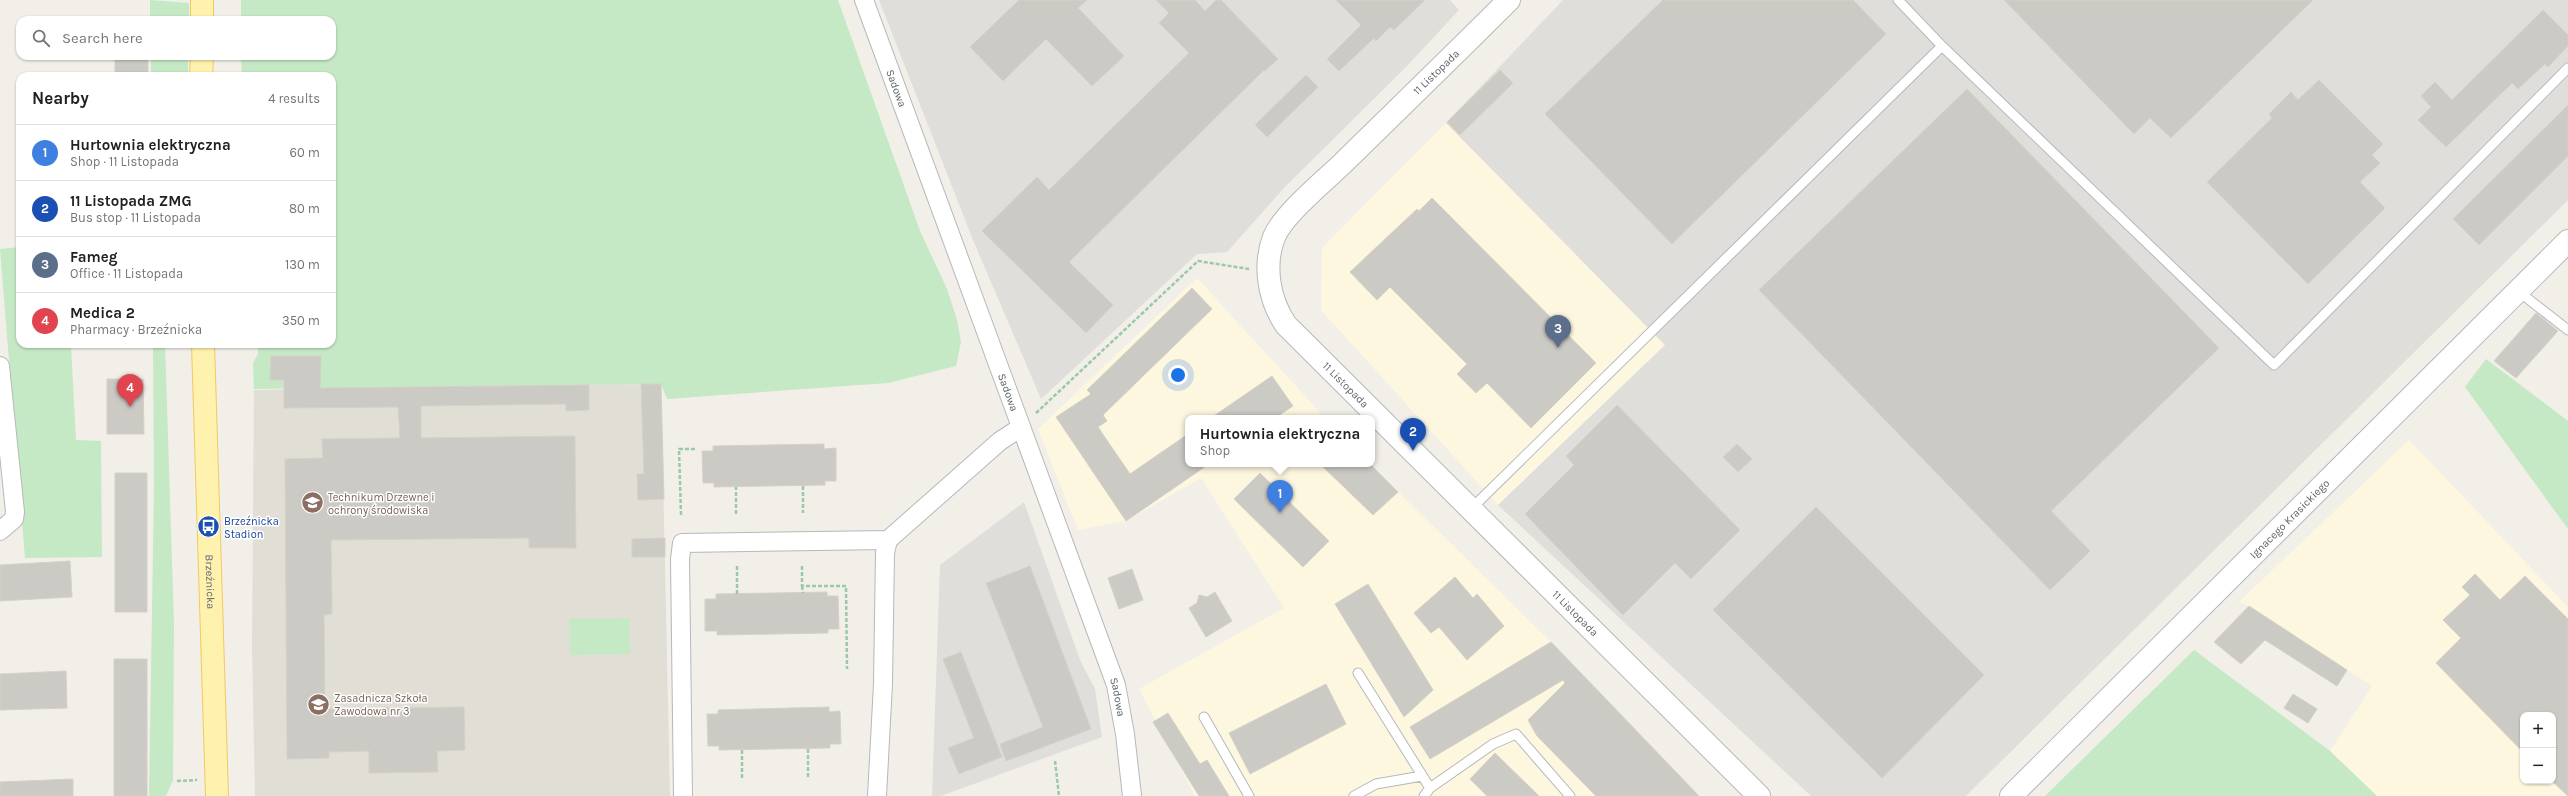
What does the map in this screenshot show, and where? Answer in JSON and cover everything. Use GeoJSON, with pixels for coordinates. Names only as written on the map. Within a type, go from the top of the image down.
{"type":"FeatureCollection","features":[{"type":"Feature","properties":{"kind":"main road"},"geometry":{"type":"LineString","coordinates":[[202,0],[202,16]]}},
{"type":"Feature","properties":{"kind":"main road"},"geometry":{"type":"LineString","coordinates":[[201,72],[202,60]]}},
{"type":"Feature","properties":{"kind":"main road","name":"Brzeźnicka"},"geometry":{"type":"LineString","coordinates":[[202,348],[211,788]]}},
{"type":"Feature","properties":{"kind":"street","name":"Sadowa"},"geometry":{"type":"LineString","coordinates":[[864,0],[1020,428],[1116,685],[1136,794]]}},
{"type":"Feature","properties":{"kind":"street","name":"11 Listopada"},"geometry":{"type":"LineString","coordinates":[[1509,0],[1290,216],[1274,237],[1270,255],[1269,272],[1273,298],[1286,325],[1759,796]]}},
{"type":"Feature","properties":{"kind":"street","name":"Ignacego Krasickiego"},"geometry":{"type":"LineString","coordinates":[[2011,796],[2568,241]]}},
{"type":"Feature","properties":{"kind":"street"},"geometry":{"type":"LineString","coordinates":[[0,366],[16,512],[14,519],[0,531]]}},
{"type":"Feature","properties":{"kind":"street"},"geometry":{"type":"LineString","coordinates":[[877,796],[883,684],[885,553],[888,540],[1000,441],[1020,428]]}},
{"type":"Feature","properties":{"kind":"street"},"geometry":{"type":"LineString","coordinates":[[683,796],[680,559],[682,543],[888,540]]}},
{"type":"Feature","properties":{"kind":"lane"},"geometry":{"type":"LineString","coordinates":[[1898,0],[1942,46],[2274,365],[2568,68]]}},
{"type":"Feature","properties":{"kind":"lane"},"geometry":{"type":"LineString","coordinates":[[1471,509],[1942,46]]}},
{"type":"Feature","properties":{"kind":"lane"},"geometry":{"type":"LineString","coordinates":[[2518,291],[2568,330]]}},
{"type":"Feature","properties":{"kind":"lane"},"geometry":{"type":"LineString","coordinates":[[1358,673],[1430,788]]}},
{"type":"Feature","properties":{"kind":"lane"},"geometry":{"type":"LineString","coordinates":[[1204,717],[1249,796]]}},
{"type":"Feature","properties":{"kind":"lane"},"geometry":{"type":"LineString","coordinates":[[1424,796],[1430,788],[1493,744],[1516,734],[1570,796]]}},
{"type":"Feature","properties":{"kind":"lane"},"geometry":{"type":"LineString","coordinates":[[1354,796],[1376,784],[1422,776]]}},
{"type":"Feature","properties":{"kind":"path"},"geometry":{"type":"LineString","coordinates":[[1020,428],[1198,261],[1269,272]]}},
{"type":"Feature","properties":{"kind":"path"},"geometry":{"type":"LineString","coordinates":[[681,515],[679,449],[695,449]]}},
{"type":"Feature","properties":{"kind":"path"},"geometry":{"type":"LineString","coordinates":[[803,486],[803,513]]}},
{"type":"Feature","properties":{"kind":"path"},"geometry":{"type":"LineString","coordinates":[[736,487],[736,514]]}},
{"type":"Feature","properties":{"kind":"path"},"geometry":{"type":"LineString","coordinates":[[737,566],[737,594]]}},
{"type":"Feature","properties":{"kind":"path"},"geometry":{"type":"LineString","coordinates":[[802,566],[803,593]]}},
{"type":"Feature","properties":{"kind":"path"},"geometry":{"type":"LineString","coordinates":[[802,586],[846,586],[847,669]]}},
{"type":"Feature","properties":{"kind":"path"},"geometry":{"type":"LineString","coordinates":[[808,749],[808,778]]}},
{"type":"Feature","properties":{"kind":"path"},"geometry":{"type":"LineString","coordinates":[[742,750],[742,780]]}},
{"type":"Feature","properties":{"kind":"path"},"geometry":{"type":"LineString","coordinates":[[1055,761],[1059,796]]}},
{"type":"Feature","properties":{"kind":"path"},"geometry":{"type":"LineString","coordinates":[[178,781],[211,788]]}},
{"type":"Feature","properties":{"kind":"shaded area"},"geometry":{"type":"Polygon","coordinates":[[[879,0],[1450,0],[1459,10],[1408,65],[1284,188],[1227,252],[1197,254],[1041,399],[973,240],[879,0]]]}},
{"type":"Feature","properties":{"kind":"shaded area"},"geometry":{"type":"Polygon","coordinates":[[[1563,0],[2568,0],[2568,200],[1966,796],[1811,796],[1498,505],[1665,345],[1446,123],[1563,0]]]}},
{"type":"Feature","properties":{"kind":"shaded area"},"geometry":{"type":"Polygon","coordinates":[[[1446,123],[1665,345],[1498,505],[1321,310],[1322,248],[1446,123]]]}},
{"type":"Feature","properties":{"kind":"shaded area"},"geometry":{"type":"Polygon","coordinates":[[[1197,278],[1322,415],[1185,415],[1185,467],[1373,467],[1551,642],[1699,796],[1195,796],[1139,689],[1284,608],[1201,478],[1126,521],[1078,530],[1038,429],[1197,278]]]}},
{"type":"Feature","properties":{"kind":"shaded area"},"geometry":{"type":"Polygon","coordinates":[[[661,384],[670,796],[255,796],[252,647],[254,390],[661,384]]]}},
{"type":"Feature","properties":{"kind":"shaded area"},"geometry":{"type":"Polygon","coordinates":[[[2409,440],[2568,607],[2568,796],[2377,796],[2330,751],[2372,686],[2249,606],[2239,602],[2409,440]]]}},
{"type":"Feature","properties":{"kind":"shaded area"},"geometry":{"type":"Polygon","coordinates":[[[1024,502],[1080,660],[1095,689],[1102,737],[941,796],[932,796],[940,565],[1024,502]]]}},
{"type":"Feature","properties":{"kind":"green space"},"geometry":{"type":"Polygon","coordinates":[[[150,0],[189,3],[189,16],[150,16],[150,0]]]}},
{"type":"Feature","properties":{"kind":"green space"},"geometry":{"type":"Polygon","coordinates":[[[241,0],[838,0],[920,231],[947,289],[957,320],[961,342],[956,366],[888,383],[667,399],[661,384],[254,389],[253,363],[258,354],[258,348],[336,348],[336,72],[242,72],[241,60],[336,60],[336,16],[241,16],[241,0]]]}},
{"type":"Feature","properties":{"kind":"green space"},"geometry":{"type":"Polygon","coordinates":[[[151,60],[188,60],[188,72],[151,72],[151,60]]]}},
{"type":"Feature","properties":{"kind":"green space"},"geometry":{"type":"Polygon","coordinates":[[[16,247],[16,348],[71,348],[76,440],[101,441],[102,557],[25,558],[0,249],[16,247]]]}},
{"type":"Feature","properties":{"kind":"green space"},"geometry":{"type":"Polygon","coordinates":[[[153,348],[165,348],[174,624],[173,780],[166,796],[149,796],[154,488],[153,348]]]}},
{"type":"Feature","properties":{"kind":"green space"},"geometry":{"type":"Polygon","coordinates":[[[2486,359],[2568,421],[2568,529],[2465,387],[2486,359]]]}},
{"type":"Feature","properties":{"kind":"green space"},"geometry":{"type":"Polygon","coordinates":[[[629,618],[630,654],[570,655],[569,619],[629,618]]]}},
{"type":"Feature","properties":{"kind":"green space"},"geometry":{"type":"Polygon","coordinates":[[[2194,650],[2330,751],[2377,796],[2045,796],[2194,650]]]}},
{"type":"Feature","properties":{"kind":"building"},"geometry":{"type":"Polygon","coordinates":[[[1019,0],[1087,0],[1078,8],[1124,56],[1092,86],[1046,39],[1003,81],[970,47],[1019,0]]]}},
{"type":"Feature","properties":{"kind":"building"},"geometry":{"type":"Polygon","coordinates":[[[1156,0],[1195,0],[1205,11],[1216,0],[1221,0],[1278,59],[1265,71],[1264,70],[1069,262],[1113,305],[1086,333],[982,231],[1037,177],[1049,190],[1189,53],[1159,23],[1169,13],[1156,0]]]}},
{"type":"Feature","properties":{"kind":"building"},"geometry":{"type":"Polygon","coordinates":[[[1336,0],[1425,0],[1394,30],[1390,27],[1376,41],[1374,38],[1339,71],[1327,59],[1361,25],[1336,0]]]}},
{"type":"Feature","properties":{"kind":"building"},"geometry":{"type":"Polygon","coordinates":[[[1663,0],[1853,0],[1886,34],[1672,244],[1545,114],[1663,0]]]}},
{"type":"Feature","properties":{"kind":"building"},"geometry":{"type":"Polygon","coordinates":[[[2004,0],[2313,0],[2171,138],[2150,118],[2134,134],[2004,0]]]}},
{"type":"Feature","properties":{"kind":"building"},"geometry":{"type":"Polygon","coordinates":[[[2543,10],[2568,35],[2568,46],[2548,67],[2545,64],[2518,89],[2512,83],[2446,147],[2418,120],[2431,107],[2421,96],[2435,82],[2452,100],[2543,10]]]}},
{"type":"Feature","properties":{"kind":"building"},"geometry":{"type":"Polygon","coordinates":[[[115,60],[148,60],[148,72],[115,72],[115,60]]]}},
{"type":"Feature","properties":{"kind":"building"},"geometry":{"type":"Polygon","coordinates":[[[1500,70],[1513,83],[1460,135],[1447,122],[1500,70]]]}},
{"type":"Feature","properties":{"kind":"building"},"geometry":{"type":"Polygon","coordinates":[[[1306,75],[1318,87],[1267,137],[1255,125],[1306,75]]]}},
{"type":"Feature","properties":{"kind":"building"},"geometry":{"type":"Polygon","coordinates":[[[2319,80],[2383,144],[2372,155],[2380,163],[2360,182],[2385,208],[2308,284],[2207,182],[2272,118],[2269,114],[2291,92],[2298,100],[2319,80]]]}},
{"type":"Feature","properties":{"kind":"building"},"geometry":{"type":"Polygon","coordinates":[[[1967,89],[2219,348],[2051,511],[2090,551],[2050,590],[1759,290],[1967,89]]]}},
{"type":"Feature","properties":{"kind":"building"},"geometry":{"type":"Polygon","coordinates":[[[2568,105],[2568,156],[2479,245],[2453,219],[2568,105]]]}},
{"type":"Feature","properties":{"kind":"building"},"geometry":{"type":"Polygon","coordinates":[[[1432,198],[1596,363],[1531,428],[1487,383],[1476,393],[1457,374],[1467,364],[1390,287],[1377,300],[1350,272],[1417,209],[1419,211],[1432,198]]]}},
{"type":"Feature","properties":{"kind":"building"},"geometry":{"type":"Polygon","coordinates":[[[1192,288],[1212,309],[1103,415],[1107,421],[1098,427],[1130,474],[1185,436],[1185,467],[1205,467],[1126,521],[1056,417],[1091,394],[1087,390],[1192,288]]]}},
{"type":"Feature","properties":{"kind":"building"},"geometry":{"type":"Polygon","coordinates":[[[2536,313],[2558,331],[2516,378],[2494,361],[2536,313]]]}},
{"type":"Feature","properties":{"kind":"building"},"geometry":{"type":"Polygon","coordinates":[[[271,356],[321,356],[320,388],[589,385],[589,410],[566,411],[566,404],[421,406],[421,438],[575,436],[576,548],[529,548],[529,538],[331,540],[332,614],[324,615],[325,709],[464,707],[465,750],[437,751],[438,772],[369,773],[369,751],[329,752],[329,758],[287,759],[285,459],[323,458],[322,439],[400,438],[398,407],[284,408],[284,380],[270,380],[271,356]]]}},
{"type":"Feature","properties":{"kind":"building"},"geometry":{"type":"Polygon","coordinates":[[[1272,376],[1293,406],[1280,415],[1215,415],[1272,376]]]}},
{"type":"Feature","properties":{"kind":"building"},"geometry":{"type":"Polygon","coordinates":[[[107,379],[143,379],[144,434],[107,434],[107,379]]]}},
{"type":"Feature","properties":{"kind":"building"},"geometry":{"type":"Polygon","coordinates":[[[641,384],[661,384],[664,499],[638,500],[637,474],[644,474],[641,384]]]}},
{"type":"Feature","properties":{"kind":"building"},"geometry":{"type":"Polygon","coordinates":[[[1617,405],[1740,530],[1691,579],[1675,563],[1623,615],[1525,514],[1574,465],[1566,456],[1617,405]]]}},
{"type":"Feature","properties":{"kind":"building"},"geometry":{"type":"Polygon","coordinates":[[[824,444],[824,449],[836,448],[836,481],[825,481],[825,485],[714,487],[714,483],[703,483],[702,451],[713,451],[713,446],[824,444]]]}},
{"type":"Feature","properties":{"kind":"building"},"geometry":{"type":"Polygon","coordinates":[[[1737,444],[1752,459],[1738,472],[1723,457],[1737,444]]]}},
{"type":"Feature","properties":{"kind":"building"},"geometry":{"type":"Polygon","coordinates":[[[1323,467],[1373,467],[1398,492],[1373,515],[1323,467]]]}},
{"type":"Feature","properties":{"kind":"building"},"geometry":{"type":"Polygon","coordinates":[[[115,473],[147,473],[147,612],[115,612],[115,473]]]}},
{"type":"Feature","properties":{"kind":"building"},"geometry":{"type":"Polygon","coordinates":[[[1260,473],[1329,541],[1303,567],[1234,499],[1260,473]]]}},
{"type":"Feature","properties":{"kind":"building"},"geometry":{"type":"Polygon","coordinates":[[[1816,507],[1984,675],[1882,778],[1713,610],[1816,507]]]}},
{"type":"Feature","properties":{"kind":"building"},"geometry":{"type":"Polygon","coordinates":[[[665,538],[665,557],[632,557],[632,539],[665,538]]]}},
{"type":"Feature","properties":{"kind":"building"},"geometry":{"type":"Polygon","coordinates":[[[70,561],[72,597],[0,601],[0,565],[70,561]]]}},
{"type":"Feature","properties":{"kind":"building"},"geometry":{"type":"Polygon","coordinates":[[[1030,566],[1091,729],[1006,761],[1000,744],[1043,727],[986,583],[1030,566]]]}},
{"type":"Feature","properties":{"kind":"building"},"geometry":{"type":"Polygon","coordinates":[[[1132,569],[1143,600],[1119,609],[1108,578],[1132,569]]]}},
{"type":"Feature","properties":{"kind":"building"},"geometry":{"type":"Polygon","coordinates":[[[2475,574],[2500,600],[2525,576],[2568,619],[2568,796],[2555,784],[2556,712],[2520,712],[2520,749],[2436,663],[2461,638],[2443,620],[2470,595],[2462,587],[2475,574]]]}},
{"type":"Feature","properties":{"kind":"building"},"geometry":{"type":"Polygon","coordinates":[[[1455,577],[1473,598],[1477,594],[1504,626],[1467,660],[1439,627],[1431,633],[1414,613],[1455,577]]]}},
{"type":"Feature","properties":{"kind":"building"},"geometry":{"type":"Polygon","coordinates":[[[1368,584],[1433,690],[1404,717],[1335,604],[1368,584]]]}},
{"type":"Feature","properties":{"kind":"building"},"geometry":{"type":"Polygon","coordinates":[[[827,592],[827,596],[838,596],[839,629],[828,629],[828,633],[717,635],[717,631],[705,631],[705,599],[716,599],[716,594],[827,592]]]}},
{"type":"Feature","properties":{"kind":"building"},"geometry":{"type":"Polygon","coordinates":[[[1215,592],[1232,621],[1206,637],[1189,608],[1197,603],[1199,595],[1207,597],[1215,592]]]}},
{"type":"Feature","properties":{"kind":"building"},"geometry":{"type":"Polygon","coordinates":[[[2249,606],[2347,670],[2337,686],[2265,640],[2241,664],[2214,642],[2249,606]]]}},
{"type":"Feature","properties":{"kind":"building"},"geometry":{"type":"Polygon","coordinates":[[[1551,642],[1699,796],[1596,796],[1537,736],[1528,720],[1565,683],[1563,680],[1430,759],[1410,727],[1551,642]]]}},
{"type":"Feature","properties":{"kind":"building"},"geometry":{"type":"Polygon","coordinates":[[[961,652],[1002,757],[959,774],[948,748],[974,738],[943,659],[961,652]]]}},
{"type":"Feature","properties":{"kind":"building"},"geometry":{"type":"Polygon","coordinates":[[[114,659],[147,659],[147,796],[114,796],[114,659]]]}},
{"type":"Feature","properties":{"kind":"building"},"geometry":{"type":"Polygon","coordinates":[[[66,671],[67,708],[0,710],[0,674],[66,671]]]}},
{"type":"Feature","properties":{"kind":"building"},"geometry":{"type":"Polygon","coordinates":[[[1326,684],[1346,724],[1250,774],[1229,733],[1326,684]]]}},
{"type":"Feature","properties":{"kind":"building"},"geometry":{"type":"Polygon","coordinates":[[[2293,694],[2317,709],[2308,723],[2284,708],[2293,694]]]}},
{"type":"Feature","properties":{"kind":"building"},"geometry":{"type":"Polygon","coordinates":[[[829,707],[829,712],[840,711],[841,744],[830,744],[830,748],[719,750],[719,746],[708,746],[707,714],[718,714],[718,710],[829,707]]]}},
{"type":"Feature","properties":{"kind":"building"},"geometry":{"type":"Polygon","coordinates":[[[1168,713],[1200,764],[1207,760],[1229,796],[1199,796],[1153,722],[1168,713]]]}},
{"type":"Feature","properties":{"kind":"building"},"geometry":{"type":"Polygon","coordinates":[[[1495,753],[1539,796],[1487,796],[1470,779],[1495,753]]]}},
{"type":"Feature","properties":{"kind":"building"},"geometry":{"type":"Polygon","coordinates":[[[73,779],[73,796],[0,796],[0,782],[73,779]]]}},
{"type":"Feature","properties":{"kind":"place","name":"Fameg"},"geometry":{"type":"Point","coordinates":[1558,348]}},
{"type":"Feature","properties":{"kind":"place","name":"Medica 2"},"geometry":{"type":"Point","coordinates":[130,407]}},
{"type":"Feature","properties":{"kind":"place","name":"11 Listopada ZMG"},"geometry":{"type":"Point","coordinates":[1413,451]}},
{"type":"Feature","properties":{"kind":"place","name":"Technikum Drzewne i ochrony środowiska"},"geometry":{"type":"Point","coordinates":[313,503]}},
{"type":"Feature","properties":{"kind":"place","name":"Hurtownia elektryczna"},"geometry":{"type":"Point","coordinates":[1280,513]}},
{"type":"Feature","properties":{"kind":"place","name":"Brzeźnicka Stadion"},"geometry":{"type":"Point","coordinates":[208,527]}},
{"type":"Feature","properties":{"kind":"place","name":"Zasadnicza Szkoła Zawodowa nr 3"},"geometry":{"type":"Point","coordinates":[318,704]}}]}
